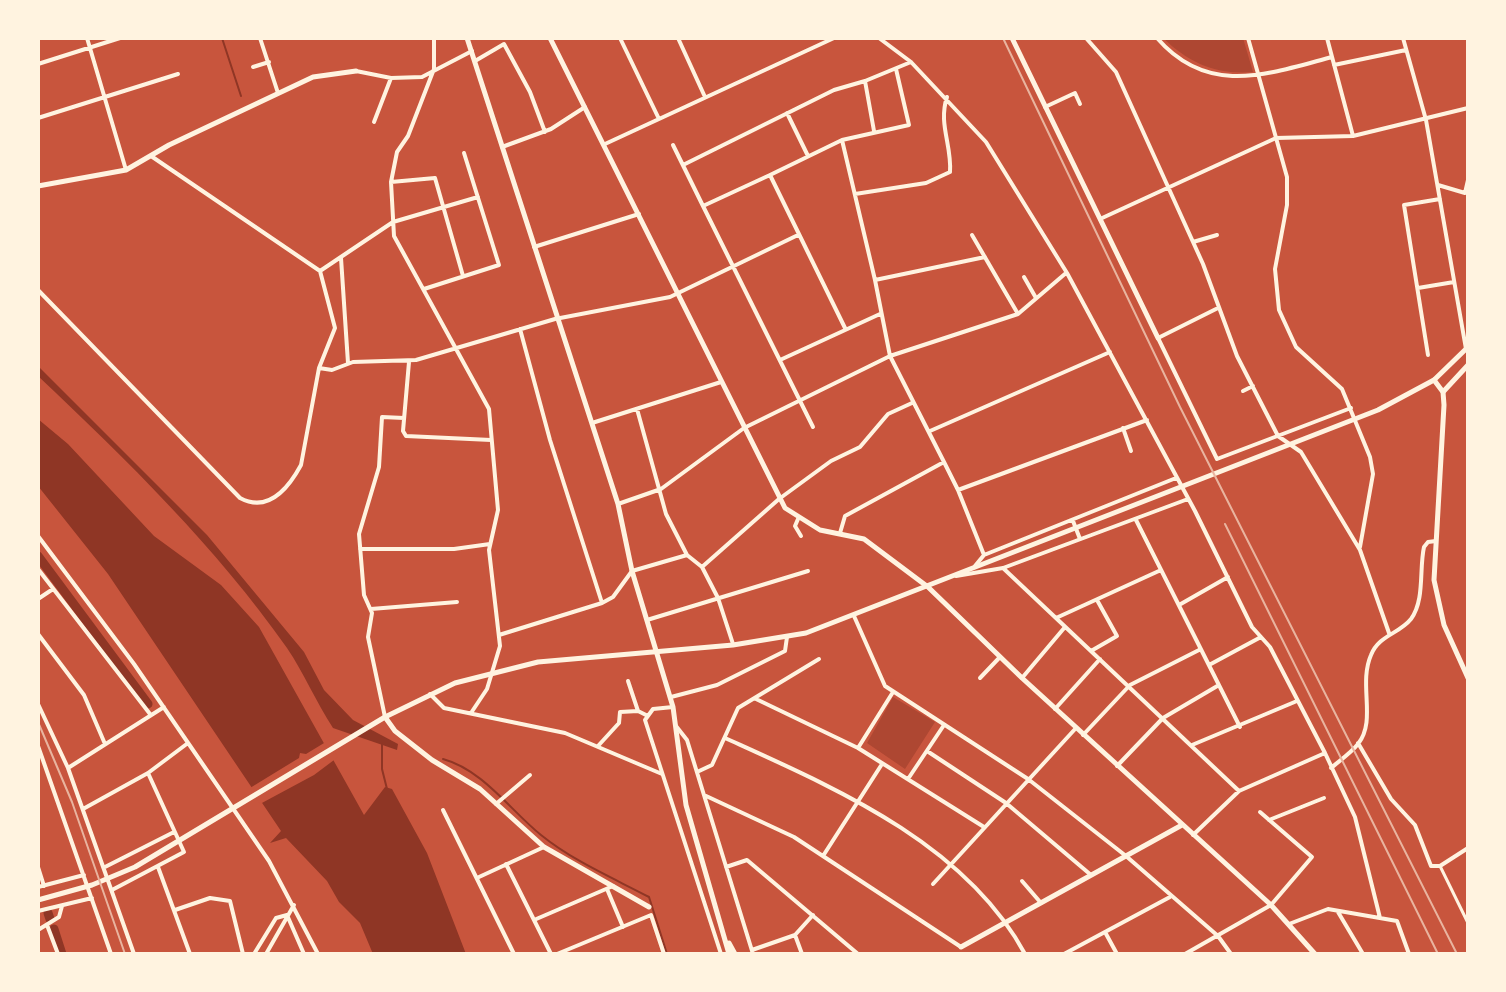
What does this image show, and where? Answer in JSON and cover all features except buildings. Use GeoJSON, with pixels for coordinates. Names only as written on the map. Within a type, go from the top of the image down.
{"type":"FeatureCollection","features":[{"type":"Feature","properties":{"kind":"street"},"geometry":{"type":"LineString","coordinates":[[87,38],[126,170]]}},
{"type":"Feature","properties":{"kind":"street"},"geometry":{"type":"LineString","coordinates":[[38,64],[120,38]]}},
{"type":"Feature","properties":{"kind":"street"},"geometry":{"type":"LineString","coordinates":[[260,38],[278,93]]}},
{"type":"Feature","properties":{"kind":"street"},"geometry":{"type":"LineString","coordinates":[[434,38],[433,74],[408,136],[397,152],[391,182],[393,222],[394,236],[487,402],[498,510],[490,544],[499,635],[495,670],[471,713]]}},
{"type":"Feature","properties":{"kind":"street"},"geometry":{"type":"LineString","coordinates":[[467,38],[555,319],[618,504],[632,571],[671,697],[686,805],[732,954]]}},
{"type":"Feature","properties":{"kind":"street"},"geometry":{"type":"LineString","coordinates":[[550,38],[779,499],[798,519],[820,530],[873,543],[928,587],[1083,735],[1271,905],[1315,954]]}},
{"type":"Feature","properties":{"kind":"street"},"geometry":{"type":"LineString","coordinates":[[620,38],[659,119]]}},
{"type":"Feature","properties":{"kind":"street"},"geometry":{"type":"LineString","coordinates":[[678,38],[705,97]]}},
{"type":"Feature","properties":{"kind":"street"},"geometry":{"type":"LineString","coordinates":[[605,144],[834,38]]}},
{"type":"Feature","properties":{"kind":"street"},"geometry":{"type":"LineString","coordinates":[[879,38],[911,62],[986,142],[1067,273],[1147,420],[1252,627],[1261,637],[1325,753],[1355,817],[1380,918]]}},
{"type":"Feature","properties":{"kind":"street"},"geometry":{"type":"LineString","coordinates":[[1012,38],[1217,459],[1351,408]]}},
{"type":"Feature","properties":{"kind":"street"},"geometry":{"type":"LineString","coordinates":[[1086,38],[1116,72],[1193,242],[1218,308],[1278,436],[1301,452],[1360,550],[1389,633]]}},
{"type":"Feature","properties":{"kind":"street"},"geometry":{"type":"LineString","coordinates":[[1157,38],[1180,59],[1221,76],[1259,77],[1332,57]]}},
{"type":"Feature","properties":{"kind":"street"},"geometry":{"type":"LineString","coordinates":[[1248,38],[1288,190],[1275,269],[1279,310],[1296,347],[1342,389],[1370,457],[1373,474],[1360,550]]}},
{"type":"Feature","properties":{"kind":"street"},"geometry":{"type":"LineString","coordinates":[[1327,38],[1353,136]]}},
{"type":"Feature","properties":{"kind":"street"},"geometry":{"type":"LineString","coordinates":[[38,900],[115,876],[385,717],[430,694],[495,670],[538,662],[733,645],[787,637],[854,616],[1302,441],[1356,419],[1434,380],[1467,348],[1426,120],[1403,38]]}},
{"type":"Feature","properties":{"kind":"street"},"geometry":{"type":"LineString","coordinates":[[475,61],[504,44],[530,92],[545,132]]}},
{"type":"Feature","properties":{"kind":"street"},"geometry":{"type":"LineString","coordinates":[[1334,65],[1406,50]]}},
{"type":"Feature","properties":{"kind":"street"},"geometry":{"type":"LineString","coordinates":[[38,186],[126,170],[313,77],[356,71],[391,78],[433,74],[450,60],[472,51]]}},
{"type":"Feature","properties":{"kind":"street"},"geometry":{"type":"LineString","coordinates":[[253,67],[269,62]]}},
{"type":"Feature","properties":{"kind":"street"},"geometry":{"type":"LineString","coordinates":[[683,165],[834,90],[911,62]]}},
{"type":"Feature","properties":{"kind":"street"},"geometry":{"type":"LineString","coordinates":[[703,206],[842,140],[909,125],[896,69]]}},
{"type":"Feature","properties":{"kind":"street"},"geometry":{"type":"LineString","coordinates":[[38,118],[178,74]]}},
{"type":"Feature","properties":{"kind":"street"},"geometry":{"type":"LineString","coordinates":[[374,122],[391,78]]}},
{"type":"Feature","properties":{"kind":"street"},"geometry":{"type":"LineString","coordinates":[[865,81],[874,131]]}},
{"type":"Feature","properties":{"kind":"street"},"geometry":{"type":"LineString","coordinates":[[1045,107],[1075,93],[1080,104]]}},
{"type":"Feature","properties":{"kind":"street"},"geometry":{"type":"LineString","coordinates":[[855,194],[926,183],[950,172],[951,157],[943,130],[942,111],[947,97]]}},
{"type":"Feature","properties":{"kind":"street"},"geometry":{"type":"LineString","coordinates":[[502,147],[545,132],[585,107]]}},
{"type":"Feature","properties":{"kind":"street"},"geometry":{"type":"LineString","coordinates":[[1100,219],[1276,138],[1353,136],[1468,108]]}},
{"type":"Feature","properties":{"kind":"street"},"geometry":{"type":"LineString","coordinates":[[787,113],[808,156]]}},
{"type":"Feature","properties":{"kind":"street"},"geometry":{"type":"LineString","coordinates":[[842,140],[890,356],[958,490],[984,555]]}},
{"type":"Feature","properties":{"kind":"street"},"geometry":{"type":"LineString","coordinates":[[673,145],[813,427]]}},
{"type":"Feature","properties":{"kind":"street"},"geometry":{"type":"LineString","coordinates":[[424,289],[499,265],[464,153]]}},
{"type":"Feature","properties":{"kind":"street"},"geometry":{"type":"LineString","coordinates":[[38,290],[235,495],[249,503],[271,500],[297,472],[319,368],[335,328],[320,271],[151,156]]}},
{"type":"Feature","properties":{"kind":"street"},"geometry":{"type":"LineString","coordinates":[[770,175],[845,328]]}},
{"type":"Feature","properties":{"kind":"street"},"geometry":{"type":"LineString","coordinates":[[391,182],[435,178],[463,276]]}},
{"type":"Feature","properties":{"kind":"street"},"geometry":{"type":"LineString","coordinates":[[1438,185],[1465,193],[1468,180]]}},
{"type":"Feature","properties":{"kind":"street"},"geometry":{"type":"LineString","coordinates":[[320,271],[393,222],[478,197]]}},
{"type":"Feature","properties":{"kind":"street"},"geometry":{"type":"LineString","coordinates":[[1428,355],[1404,205],[1440,199]]}},
{"type":"Feature","properties":{"kind":"street"},"geometry":{"type":"LineString","coordinates":[[533,247],[639,214]]}},
{"type":"Feature","properties":{"kind":"street"},"geometry":{"type":"LineString","coordinates":[[319,368],[332,370],[348,363],[409,362],[555,319],[678,294],[798,235]]}},
{"type":"Feature","properties":{"kind":"street"},"geometry":{"type":"LineString","coordinates":[[972,235],[1018,314]]}},
{"type":"Feature","properties":{"kind":"street"},"geometry":{"type":"LineString","coordinates":[[1193,242],[1217,235]]}},
{"type":"Feature","properties":{"kind":"street"},"geometry":{"type":"LineString","coordinates":[[875,280],[985,257]]}},
{"type":"Feature","properties":{"kind":"street"},"geometry":{"type":"LineString","coordinates":[[341,258],[348,363]]}},
{"type":"Feature","properties":{"kind":"street"},"geometry":{"type":"LineString","coordinates":[[618,504],[661,489],[744,428],[890,356],[1018,314],[1067,273]]}},
{"type":"Feature","properties":{"kind":"street"},"geometry":{"type":"LineString","coordinates":[[1024,277],[1036,298]]}},
{"type":"Feature","properties":{"kind":"street"},"geometry":{"type":"LineString","coordinates":[[1418,288],[1454,282]]}},
{"type":"Feature","properties":{"kind":"street"},"geometry":{"type":"LineString","coordinates":[[1158,338],[1218,308]]}},
{"type":"Feature","properties":{"kind":"street"},"geometry":{"type":"LineString","coordinates":[[780,360],[880,314]]}},
{"type":"Feature","properties":{"kind":"street"},"geometry":{"type":"LineString","coordinates":[[520,329],[550,440],[602,603]]}},
{"type":"Feature","properties":{"kind":"street"},"geometry":{"type":"LineString","coordinates":[[930,431],[1110,352]]}},
{"type":"Feature","properties":{"kind":"street"},"geometry":{"type":"LineString","coordinates":[[409,362],[404,418],[406,436],[491,440]]}},
{"type":"Feature","properties":{"kind":"street"},"geometry":{"type":"LineString","coordinates":[[1443,392],[1468,365]]}},
{"type":"Feature","properties":{"kind":"street"},"geometry":{"type":"LineString","coordinates":[[1434,380],[1443,392],[1434,580],[1449,641],[1468,678]]}},
{"type":"Feature","properties":{"kind":"street"},"geometry":{"type":"LineString","coordinates":[[592,423],[721,382]]}},
{"type":"Feature","properties":{"kind":"street"},"geometry":{"type":"LineString","coordinates":[[1243,391],[1253,386]]}},
{"type":"Feature","properties":{"kind":"street"},"geometry":{"type":"LineString","coordinates":[[702,567],[779,499],[831,461],[860,447],[888,414],[913,402]]}},
{"type":"Feature","properties":{"kind":"street"},"geometry":{"type":"LineString","coordinates":[[637,409],[666,514],[687,555],[702,567],[718,598],[733,645]]}},
{"type":"Feature","properties":{"kind":"street"},"geometry":{"type":"LineString","coordinates":[[404,418],[382,417],[379,467],[360,524],[364,595],[371,609],[368,637],[385,717],[395,731],[439,765],[472,783],[498,803],[544,847],[610,888],[649,907],[664,954]]}},
{"type":"Feature","properties":{"kind":"street"},"geometry":{"type":"LineString","coordinates":[[958,490],[1147,420]]}},
{"type":"Feature","properties":{"kind":"street"},"geometry":{"type":"LineString","coordinates":[[1123,428],[1131,451]]}},
{"type":"Feature","properties":{"kind":"street"},"geometry":{"type":"LineString","coordinates":[[840,533],[845,516],[944,462]]}},
{"type":"Feature","properties":{"kind":"street"},"geometry":{"type":"LineString","coordinates":[[970,570],[984,555],[1176,478]]}},
{"type":"Feature","properties":{"kind":"street"},"geometry":{"type":"LineString","coordinates":[[955,576],[1003,568],[1188,499]]}},
{"type":"Feature","properties":{"kind":"street"},"geometry":{"type":"LineString","coordinates":[[798,519],[795,526],[801,536]]}},
{"type":"Feature","properties":{"kind":"street"},"geometry":{"type":"LineString","coordinates":[[1136,520],[1240,727]]}},
{"type":"Feature","properties":{"kind":"street"},"geometry":{"type":"LineString","coordinates":[[1073,521],[1080,539]]}},
{"type":"Feature","properties":{"kind":"street"},"geometry":{"type":"LineString","coordinates":[[38,536],[234,808],[294,905],[318,954]]}},
{"type":"Feature","properties":{"kind":"street"},"geometry":{"type":"LineString","coordinates":[[1331,768],[1358,743],[1367,721],[1364,675],[1372,653],[1389,633],[1411,619],[1421,584],[1424,547],[1428,542],[1436,541]]}},
{"type":"Feature","properties":{"kind":"street"},"geometry":{"type":"LineString","coordinates":[[360,549],[454,549],[490,544]]}},
{"type":"Feature","properties":{"kind":"street"},"geometry":{"type":"LineString","coordinates":[[499,635],[602,603],[613,597],[632,571],[687,555]]}},
{"type":"Feature","properties":{"kind":"street"},"geometry":{"type":"LineString","coordinates":[[1003,568],[1239,791]]}},
{"type":"Feature","properties":{"kind":"street"},"geometry":{"type":"LineString","coordinates":[[38,569],[150,714]]}},
{"type":"Feature","properties":{"kind":"street"},"geometry":{"type":"LineString","coordinates":[[1056,618],[1161,570]]}},
{"type":"Feature","properties":{"kind":"street"},"geometry":{"type":"LineString","coordinates":[[647,620],[808,571]]}},
{"type":"Feature","properties":{"kind":"street"},"geometry":{"type":"LineString","coordinates":[[1179,605],[1228,577]]}},
{"type":"Feature","properties":{"kind":"street"},"geometry":{"type":"LineString","coordinates":[[38,599],[53,589]]}},
{"type":"Feature","properties":{"kind":"street"},"geometry":{"type":"LineString","coordinates":[[1091,651],[1117,636],[1097,600]]}},
{"type":"Feature","properties":{"kind":"street"},"geometry":{"type":"LineString","coordinates":[[371,609],[457,602]]}},
{"type":"Feature","properties":{"kind":"street"},"geometry":{"type":"LineString","coordinates":[[854,616],[885,686],[1028,779],[1126,856],[1218,936],[1231,954]]}},
{"type":"Feature","properties":{"kind":"street"},"geometry":{"type":"LineString","coordinates":[[1022,678],[1065,627]]}},
{"type":"Feature","properties":{"kind":"street"},"geometry":{"type":"LineString","coordinates":[[38,634],[84,695],[105,744]]}},
{"type":"Feature","properties":{"kind":"street"},"geometry":{"type":"LineString","coordinates":[[671,697],[742,674],[785,651],[787,637]]}},
{"type":"Feature","properties":{"kind":"street"},"geometry":{"type":"LineString","coordinates":[[1209,665],[1261,637]]}},
{"type":"Feature","properties":{"kind":"street"},"geometry":{"type":"LineString","coordinates":[[1083,735],[1130,685],[1201,649]]}},
{"type":"Feature","properties":{"kind":"street"},"geometry":{"type":"LineString","coordinates":[[980,678],[1000,657]]}},
{"type":"Feature","properties":{"kind":"street"},"geometry":{"type":"LineString","coordinates":[[696,772],[712,765],[738,708],[819,659]]}},
{"type":"Feature","properties":{"kind":"street"},"geometry":{"type":"LineString","coordinates":[[1055,709],[1100,659]]}},
{"type":"Feature","properties":{"kind":"street"},"geometry":{"type":"LineString","coordinates":[[628,681],[638,711]]}},
{"type":"Feature","properties":{"kind":"street"},"geometry":{"type":"LineString","coordinates":[[1117,766],[1163,718],[1219,685]]}},
{"type":"Feature","properties":{"kind":"street"},"geometry":{"type":"LineString","coordinates":[[858,748],[893,692]]}},
{"type":"Feature","properties":{"kind":"street"},"geometry":{"type":"LineString","coordinates":[[430,694],[444,708],[553,730],[662,774]]}},
{"type":"Feature","properties":{"kind":"street"},"geometry":{"type":"LineString","coordinates":[[756,699],[858,748],[984,827]]}},
{"type":"Feature","properties":{"kind":"street"},"geometry":{"type":"LineString","coordinates":[[1192,745],[1297,701]]}},
{"type":"Feature","properties":{"kind":"street"},"geometry":{"type":"LineString","coordinates":[[38,704],[68,768],[134,954]]}},
{"type":"Feature","properties":{"kind":"street"},"geometry":{"type":"LineString","coordinates":[[68,768],[164,707]]}},
{"type":"Feature","properties":{"kind":"street"},"geometry":{"type":"LineString","coordinates":[[647,715],[653,709],[673,707]]}},
{"type":"Feature","properties":{"kind":"street"},"geometry":{"type":"LineString","coordinates":[[598,746],[619,723],[620,712],[638,711],[647,715]]}},
{"type":"Feature","properties":{"kind":"street"},"geometry":{"type":"LineString","coordinates":[[647,715],[662,774],[721,954]]}},
{"type":"Feature","properties":{"kind":"street"},"geometry":{"type":"LineString","coordinates":[[907,780],[944,725]]}},
{"type":"Feature","properties":{"kind":"street"},"geometry":{"type":"LineString","coordinates":[[676,726],[684,733],[752,952],[795,935],[813,915]]}},
{"type":"Feature","properties":{"kind":"street"},"geometry":{"type":"LineString","coordinates":[[933,884],[1076,728]]}},
{"type":"Feature","properties":{"kind":"street"},"geometry":{"type":"LineString","coordinates":[[725,738],[812,777],[951,862],[1008,921],[1025,954]]}},
{"type":"Feature","properties":{"kind":"street"},"geometry":{"type":"LineString","coordinates":[[83,809],[148,773],[188,743]]}},
{"type":"Feature","properties":{"kind":"street"},"geometry":{"type":"LineString","coordinates":[[1358,743],[1391,799],[1415,825],[1431,866],[1440,866],[1468,848]]}},
{"type":"Feature","properties":{"kind":"street"},"geometry":{"type":"LineString","coordinates":[[38,746],[111,954]]}},
{"type":"Feature","properties":{"kind":"street"},"geometry":{"type":"LineString","coordinates":[[927,751],[1006,803],[1091,875]]}},
{"type":"Feature","properties":{"kind":"street"},"geometry":{"type":"LineString","coordinates":[[1193,835],[1239,791],[1325,753]]}},
{"type":"Feature","properties":{"kind":"street"},"geometry":{"type":"LineString","coordinates":[[823,856],[882,764]]}},
{"type":"Feature","properties":{"kind":"street"},"geometry":{"type":"LineString","coordinates":[[112,890],[184,852],[148,773]]}},
{"type":"Feature","properties":{"kind":"street"},"geometry":{"type":"LineString","coordinates":[[498,803],[530,775]]}},
{"type":"Feature","properties":{"kind":"street"},"geometry":{"type":"LineString","coordinates":[[704,795],[783,831],[961,947],[1182,825]]}},
{"type":"Feature","properties":{"kind":"street"},"geometry":{"type":"LineString","coordinates":[[1269,820],[1324,798]]}},
{"type":"Feature","properties":{"kind":"street"},"geometry":{"type":"LineString","coordinates":[[443,810],[479,877],[514,954]]}},
{"type":"Feature","properties":{"kind":"street"},"geometry":{"type":"LineString","coordinates":[[1185,954],[1271,905],[1312,857],[1260,812]]}},
{"type":"Feature","properties":{"kind":"street"},"geometry":{"type":"LineString","coordinates":[[104,867],[174,832]]}},
{"type":"Feature","properties":{"kind":"street"},"geometry":{"type":"LineString","coordinates":[[479,877],[544,847]]}},
{"type":"Feature","properties":{"kind":"street"},"geometry":{"type":"LineString","coordinates":[[726,867],[747,860],[858,954]]}},
{"type":"Feature","properties":{"kind":"street"},"geometry":{"type":"LineString","coordinates":[[506,864],[554,954],[651,915]]}},
{"type":"Feature","properties":{"kind":"street"},"geometry":{"type":"LineString","coordinates":[[1440,866],[1468,923]]}},
{"type":"Feature","properties":{"kind":"street"},"geometry":{"type":"LineString","coordinates":[[38,867],[41,887],[84,875]]}},
{"type":"Feature","properties":{"kind":"street"},"geometry":{"type":"LineString","coordinates":[[158,867],[190,954]]}},
{"type":"Feature","properties":{"kind":"street"},"geometry":{"type":"LineString","coordinates":[[1022,881],[1041,903]]}},
{"type":"Feature","properties":{"kind":"street"},"geometry":{"type":"LineString","coordinates":[[534,920],[610,888]]}},
{"type":"Feature","properties":{"kind":"street"},"geometry":{"type":"LineString","coordinates":[[610,888],[623,927]]}},
{"type":"Feature","properties":{"kind":"street"},"geometry":{"type":"LineString","coordinates":[[1064,954],[1170,897]]}},
{"type":"Feature","properties":{"kind":"street"},"geometry":{"type":"LineString","coordinates":[[38,911],[92,898]]}},
{"type":"Feature","properties":{"kind":"street"},"geometry":{"type":"LineString","coordinates":[[175,910],[210,898],[230,901],[243,954]]}},
{"type":"Feature","properties":{"kind":"street"},"geometry":{"type":"LineString","coordinates":[[266,954],[294,905]]}},
{"type":"Feature","properties":{"kind":"street"},"geometry":{"type":"LineString","coordinates":[[38,930],[59,917],[62,906]]}},
{"type":"Feature","properties":{"kind":"street"},"geometry":{"type":"LineString","coordinates":[[1289,924],[1328,909],[1397,921],[1411,953]]}},
{"type":"Feature","properties":{"kind":"street"},"geometry":{"type":"LineString","coordinates":[[1338,912],[1363,954]]}},
{"type":"Feature","properties":{"kind":"street"},"geometry":{"type":"LineString","coordinates":[[254,954],[276,918],[287,915]]}},
{"type":"Feature","properties":{"kind":"street"},"geometry":{"type":"LineString","coordinates":[[287,915],[304,954]]}},
{"type":"Feature","properties":{"kind":"street"},"geometry":{"type":"LineString","coordinates":[[47,925],[58,954]]}},
{"type":"Feature","properties":{"kind":"street"},"geometry":{"type":"LineString","coordinates":[[1105,932],[1117,954]]}},
{"type":"Feature","properties":{"kind":"street"},"geometry":{"type":"LineString","coordinates":[[795,935],[802,954]]}},
{"type":"Feature","properties":{"kind":"shaded area"},"geometry":{"type":"Polygon","coordinates":[[[1163,38],[1243,38],[1253,72],[1204,66],[1163,38]]]}},
{"type":"Feature","properties":{"kind":"shaded area"},"geometry":{"type":"Polygon","coordinates":[[[38,366],[207,535],[304,652],[324,690],[353,720],[398,744],[397,750],[333,728],[287,648],[231,575],[137,472],[38,376],[38,366]]]}},
{"type":"Feature","properties":{"kind":"shaded area"},"geometry":{"type":"Polygon","coordinates":[[[38,419],[68,444],[154,536],[221,585],[259,627],[364,815],[385,787],[392,789],[427,853],[466,954],[373,954],[360,923],[339,902],[327,881],[286,838],[270,843],[281,831],[108,574],[38,486],[38,419]]]}},
{"type":"Feature","properties":{"kind":"shaded area"},"geometry":{"type":"Polygon","coordinates":[[[893,697],[935,722],[905,769],[867,743],[893,697]]]}},
{"type":"Feature","properties":{"kind":"pier"},"geometry":{"type":"Polygon","coordinates":[[[329,740],[338,757],[314,775],[260,804],[250,788],[299,758],[300,753],[306,754],[329,740]]]}},
{"type":"Feature","properties":{"kind":"waterway"},"geometry":{"type":"LineString","coordinates":[[222,38],[241,96]]}},
{"type":"Feature","properties":{"kind":"waterway"},"geometry":{"type":"LineString","coordinates":[[38,556],[148,704]]}},
{"type":"Feature","properties":{"kind":"waterway"},"geometry":{"type":"LineString","coordinates":[[382,744],[382,769],[387,789]]}},
{"type":"Feature","properties":{"kind":"waterway"},"geometry":{"type":"LineString","coordinates":[[443,759],[483,781],[530,825],[566,853],[649,897],[667,954]]}},
{"type":"Feature","properties":{"kind":"waterway"},"geometry":{"type":"LineString","coordinates":[[48,913],[50,919]]}},
{"type":"Feature","properties":{"kind":"waterway"},"geometry":{"type":"LineString","coordinates":[[54,929],[62,954]]}},
{"type":"Feature","properties":{"kind":"railway"},"geometry":{"type":"LineString","coordinates":[[1003,38],[1180,407],[1457,954]]}},
{"type":"Feature","properties":{"kind":"railway"},"geometry":{"type":"LineString","coordinates":[[1225,524],[1438,954]]}},
{"type":"Feature","properties":{"kind":"railway"},"geometry":{"type":"LineString","coordinates":[[38,722],[72,802],[125,954]]}}]}
